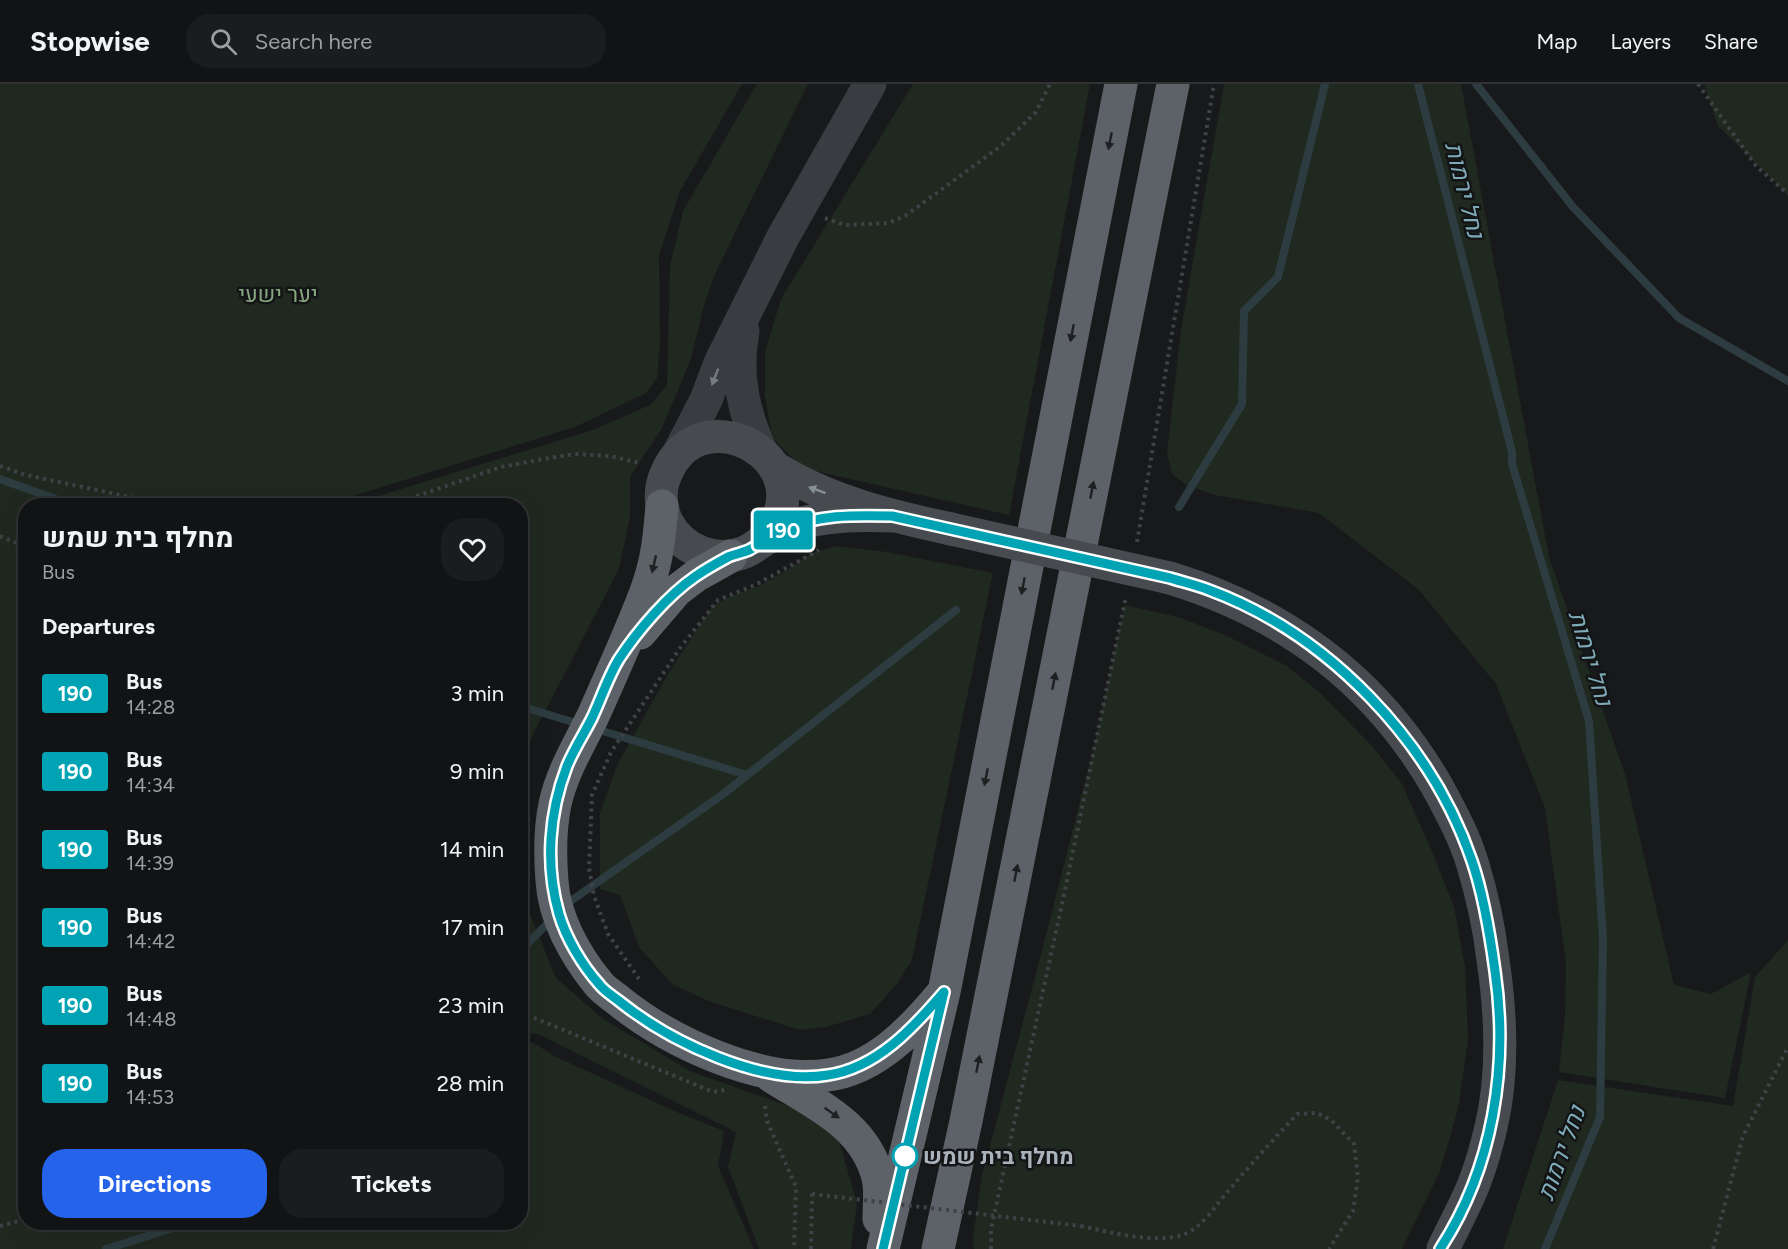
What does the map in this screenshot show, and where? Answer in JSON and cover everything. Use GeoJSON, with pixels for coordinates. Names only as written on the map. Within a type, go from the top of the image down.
{"type":"FeatureCollection","features":[{"type":"Feature","properties":{"kind":"highway"},"geometry":{"type":"LineString","coordinates":[[883,1249],[944,992],[1121,84]]}},
{"type":"Feature","properties":{"kind":"highway"},"geometry":{"type":"LineString","coordinates":[[938,1249],[966,1121],[1173,84]]}},
{"type":"Feature","properties":{"kind":"highway"},"geometry":{"type":"LineString","coordinates":[[662,506],[653,571],[646,594],[618,660],[568,765],[555,804],[550,844],[552,884],[560,917],[573,947],[599,985],[634,1013],[679,1040],[734,1064],[764,1072],[805,1077],[830,1075],[852,1069],[874,1057],[910,1030],[944,992]]}},
{"type":"Feature","properties":{"kind":"highway"},"geometry":{"type":"LineString","coordinates":[[618,660],[676,591],[697,575],[731,556]]}},
{"type":"Feature","properties":{"kind":"highway"},"geometry":{"type":"LineString","coordinates":[[764,1072],[837,1117],[860,1139],[869,1154],[878,1179],[877,1249]]}},
{"type":"Feature","properties":{"kind":"highway"},"geometry":{"type":"LineString","coordinates":[[953,1249],[966,1121]]}},
{"type":"Feature","properties":{"kind":"main road"},"geometry":{"type":"LineString","coordinates":[[892,516],[852,515],[815,520],[783,530],[744,552],[731,556],[711,556],[686,545],[672,531],[662,506],[661,493],[671,465],[693,444],[713,437],[742,440],[807,486],[892,516],[1170,578],[1210,590],[1249,608],[1329,658],[1366,692],[1398,728],[1429,773],[1455,819],[1472,861],[1491,943],[1500,1022],[1497,1091],[1491,1126],[1466,1202],[1444,1244]]}},
{"type":"Feature","properties":{"kind":"main road"},"geometry":{"type":"LineString","coordinates":[[763,540],[776,523],[782,502],[780,481],[768,459]]}},
{"type":"Feature","properties":{"kind":"street"},"geometry":{"type":"LineString","coordinates":[[671,465],[706,400],[720,363],[783,237],[870,84]]}},
{"type":"Feature","properties":{"kind":"street"},"geometry":{"type":"LineString","coordinates":[[750,306],[740,349],[740,386],[750,425],[768,459]]}},
{"type":"Feature","properties":{"kind":"path"},"geometry":{"type":"LineString","coordinates":[[800,208],[844,225],[888,223],[905,216],[1001,146],[1036,112],[1050,84]]}},
{"type":"Feature","properties":{"kind":"path"},"geometry":{"type":"LineString","coordinates":[[1135,550],[1214,84]]}},
{"type":"Feature","properties":{"kind":"path"},"geometry":{"type":"LineString","coordinates":[[1698,84],[1756,166],[1788,194]]}},
{"type":"Feature","properties":{"kind":"path"},"geometry":{"type":"LineString","coordinates":[[415,498],[501,467],[575,454],[610,456],[644,464],[671,465]]}},
{"type":"Feature","properties":{"kind":"path"},"geometry":{"type":"LineString","coordinates":[[0,466],[46,479],[135,498]]}},
{"type":"Feature","properties":{"kind":"path"},"geometry":{"type":"LineString","coordinates":[[0,536],[18,544]]}},
{"type":"Feature","properties":{"kind":"path"},"geometry":{"type":"LineString","coordinates":[[642,983],[608,934],[594,896],[589,868],[592,795],[611,752],[680,648],[718,600],[755,585],[828,545]]}},
{"type":"Feature","properties":{"kind":"path"},"geometry":{"type":"LineString","coordinates":[[992,1249],[991,1229],[1128,585]]}},
{"type":"Feature","properties":{"kind":"path"},"geometry":{"type":"LineString","coordinates":[[528,1015],[713,1092],[734,1089]]}},
{"type":"Feature","properties":{"kind":"path"},"geometry":{"type":"LineString","coordinates":[[1713,1249],[1743,1136],[1788,1047]]}},
{"type":"Feature","properties":{"kind":"path"},"geometry":{"type":"LineString","coordinates":[[764,1072],[766,1084],[763,1096],[766,1121],[796,1187],[794,1249]]}},
{"type":"Feature","properties":{"kind":"path"},"geometry":{"type":"LineString","coordinates":[[811,1249],[812,1194],[1081,1226],[1132,1237],[1166,1237],[1185,1234],[1205,1220],[1297,1114],[1317,1113],[1331,1120],[1354,1144],[1358,1178],[1353,1211],[1329,1249]]}},
{"type":"Feature","properties":{"kind":"path"},"geometry":{"type":"LineString","coordinates":[[0,1226],[18,1221]]}},
{"type":"Feature","properties":{"kind":"green space","name":"יער ישעי"},"geometry":{"type":"Polygon","coordinates":[[[0,84],[742,84],[680,191],[659,255],[660,346],[657,378],[646,393],[575,427],[347,498],[18,498],[18,1230],[528,1230],[528,1042],[679,1113],[724,1131],[718,1166],[754,1249],[0,1249],[0,84]]]}},
{"type":"Feature","properties":{"kind":"green space"},"geometry":{"type":"Polygon","coordinates":[[[757,84],[808,84],[714,276],[691,359],[662,428],[630,477],[630,516],[619,569],[528,744],[528,498],[372,498],[593,430],[650,405],[667,385],[670,266],[683,211],[757,84]]]}},
{"type":"Feature","properties":{"kind":"green space"},"geometry":{"type":"Polygon","coordinates":[[[913,84],[1090,84],[1009,515],[802,468],[772,437],[765,396],[765,352],[781,299],[913,84]]]}},
{"type":"Feature","properties":{"kind":"green space"},"geometry":{"type":"Polygon","coordinates":[[[1224,84],[1461,84],[1549,557],[1625,774],[1674,985],[1711,994],[1751,972],[1725,1098],[1559,1072],[1565,1016],[1566,964],[1545,808],[1496,684],[1419,590],[1319,513],[1215,495],[1186,485],[1172,474],[1167,453],[1181,330],[1224,84]]]}},
{"type":"Feature","properties":{"kind":"green space"},"geometry":{"type":"Polygon","coordinates":[[[1704,84],[1788,84],[1788,195],[1718,126],[1704,84]]]}},
{"type":"Feature","properties":{"kind":"green space"},"geometry":{"type":"Polygon","coordinates":[[[837,546],[887,552],[993,573],[912,960],[897,984],[870,1014],[826,1027],[800,1030],[708,1001],[672,984],[639,947],[620,895],[600,889],[600,813],[617,765],[668,674],[712,606],[733,595],[757,587],[811,553],[837,546]]]}},
{"type":"Feature","properties":{"kind":"green space"},"geometry":{"type":"Polygon","coordinates":[[[1124,605],[1178,617],[1225,635],[1287,666],[1320,693],[1373,747],[1402,784],[1431,849],[1454,907],[1465,966],[1468,1039],[1458,1109],[1440,1171],[1402,1249],[974,1249],[973,1239],[981,1179],[1097,734],[1124,605]]]}},
{"type":"Feature","properties":{"kind":"green space"},"geometry":{"type":"Polygon","coordinates":[[[528,910],[556,978],[603,1019],[690,1071],[799,1110],[837,1134],[857,1203],[851,1249],[759,1249],[728,1167],[736,1132],[538,1034],[528,1033],[528,910]]]}},
{"type":"Feature","properties":{"kind":"green space"},"geometry":{"type":"Polygon","coordinates":[[[1788,940],[1788,1249],[1503,1249],[1558,1080],[1733,1106],[1755,977],[1788,940]]]}},
{"type":"Feature","properties":{"kind":"waterway"},"geometry":{"type":"LineString","coordinates":[[1179,507],[1242,404],[1244,311],[1278,277],[1325,84]]}},
{"type":"Feature","properties":{"kind":"waterway","name":"נחל ירמות"},"geometry":{"type":"LineString","coordinates":[[1418,84],[1512,452],[1512,464],[1589,721],[1603,939],[1600,1117],[1545,1249]]}},
{"type":"Feature","properties":{"kind":"waterway"},"geometry":{"type":"LineString","coordinates":[[1476,84],[1573,207],[1679,318],[1788,381]]}},
{"type":"Feature","properties":{"kind":"waterway"},"geometry":{"type":"LineString","coordinates":[[0,479],[53,498]]}},
{"type":"Feature","properties":{"kind":"waterway"},"geometry":{"type":"LineString","coordinates":[[565,905],[722,795],[956,610]]}},
{"type":"Feature","properties":{"kind":"waterway"},"geometry":{"type":"LineString","coordinates":[[528,708],[579,724]]}},
{"type":"Feature","properties":{"kind":"waterway"},"geometry":{"type":"LineString","coordinates":[[596,729],[747,775]]}},
{"type":"Feature","properties":{"kind":"waterway"},"geometry":{"type":"LineString","coordinates":[[528,943],[551,920]]}},
{"type":"Feature","properties":{"kind":"waterway"},"geometry":{"type":"LineString","coordinates":[[106,1249],[167,1230]]}},
{"type":"Feature","properties":{"kind":"bus line","name":"190"},"geometry":{"type":"LineString","coordinates":[[883,1249],[944,992],[910,1030],[874,1057],[852,1069],[830,1075],[805,1077],[764,1072],[734,1064],[679,1040],[634,1013],[599,985],[573,947],[560,917],[552,884],[550,844],[555,804],[568,765],[618,660],[658,610],[676,591],[697,575],[731,556],[751,549],[783,530],[815,520],[852,515],[892,516],[1170,578],[1210,590],[1270,620],[1329,658],[1366,692],[1398,728],[1429,773],[1455,819],[1472,861],[1491,943],[1500,1022],[1497,1091],[1491,1126],[1466,1202],[1440,1249]]}},
{"type":"Feature","properties":{"kind":"place","name":"מחלף בית שמש"},"geometry":{"type":"Point","coordinates":[905,1156]}}]}
